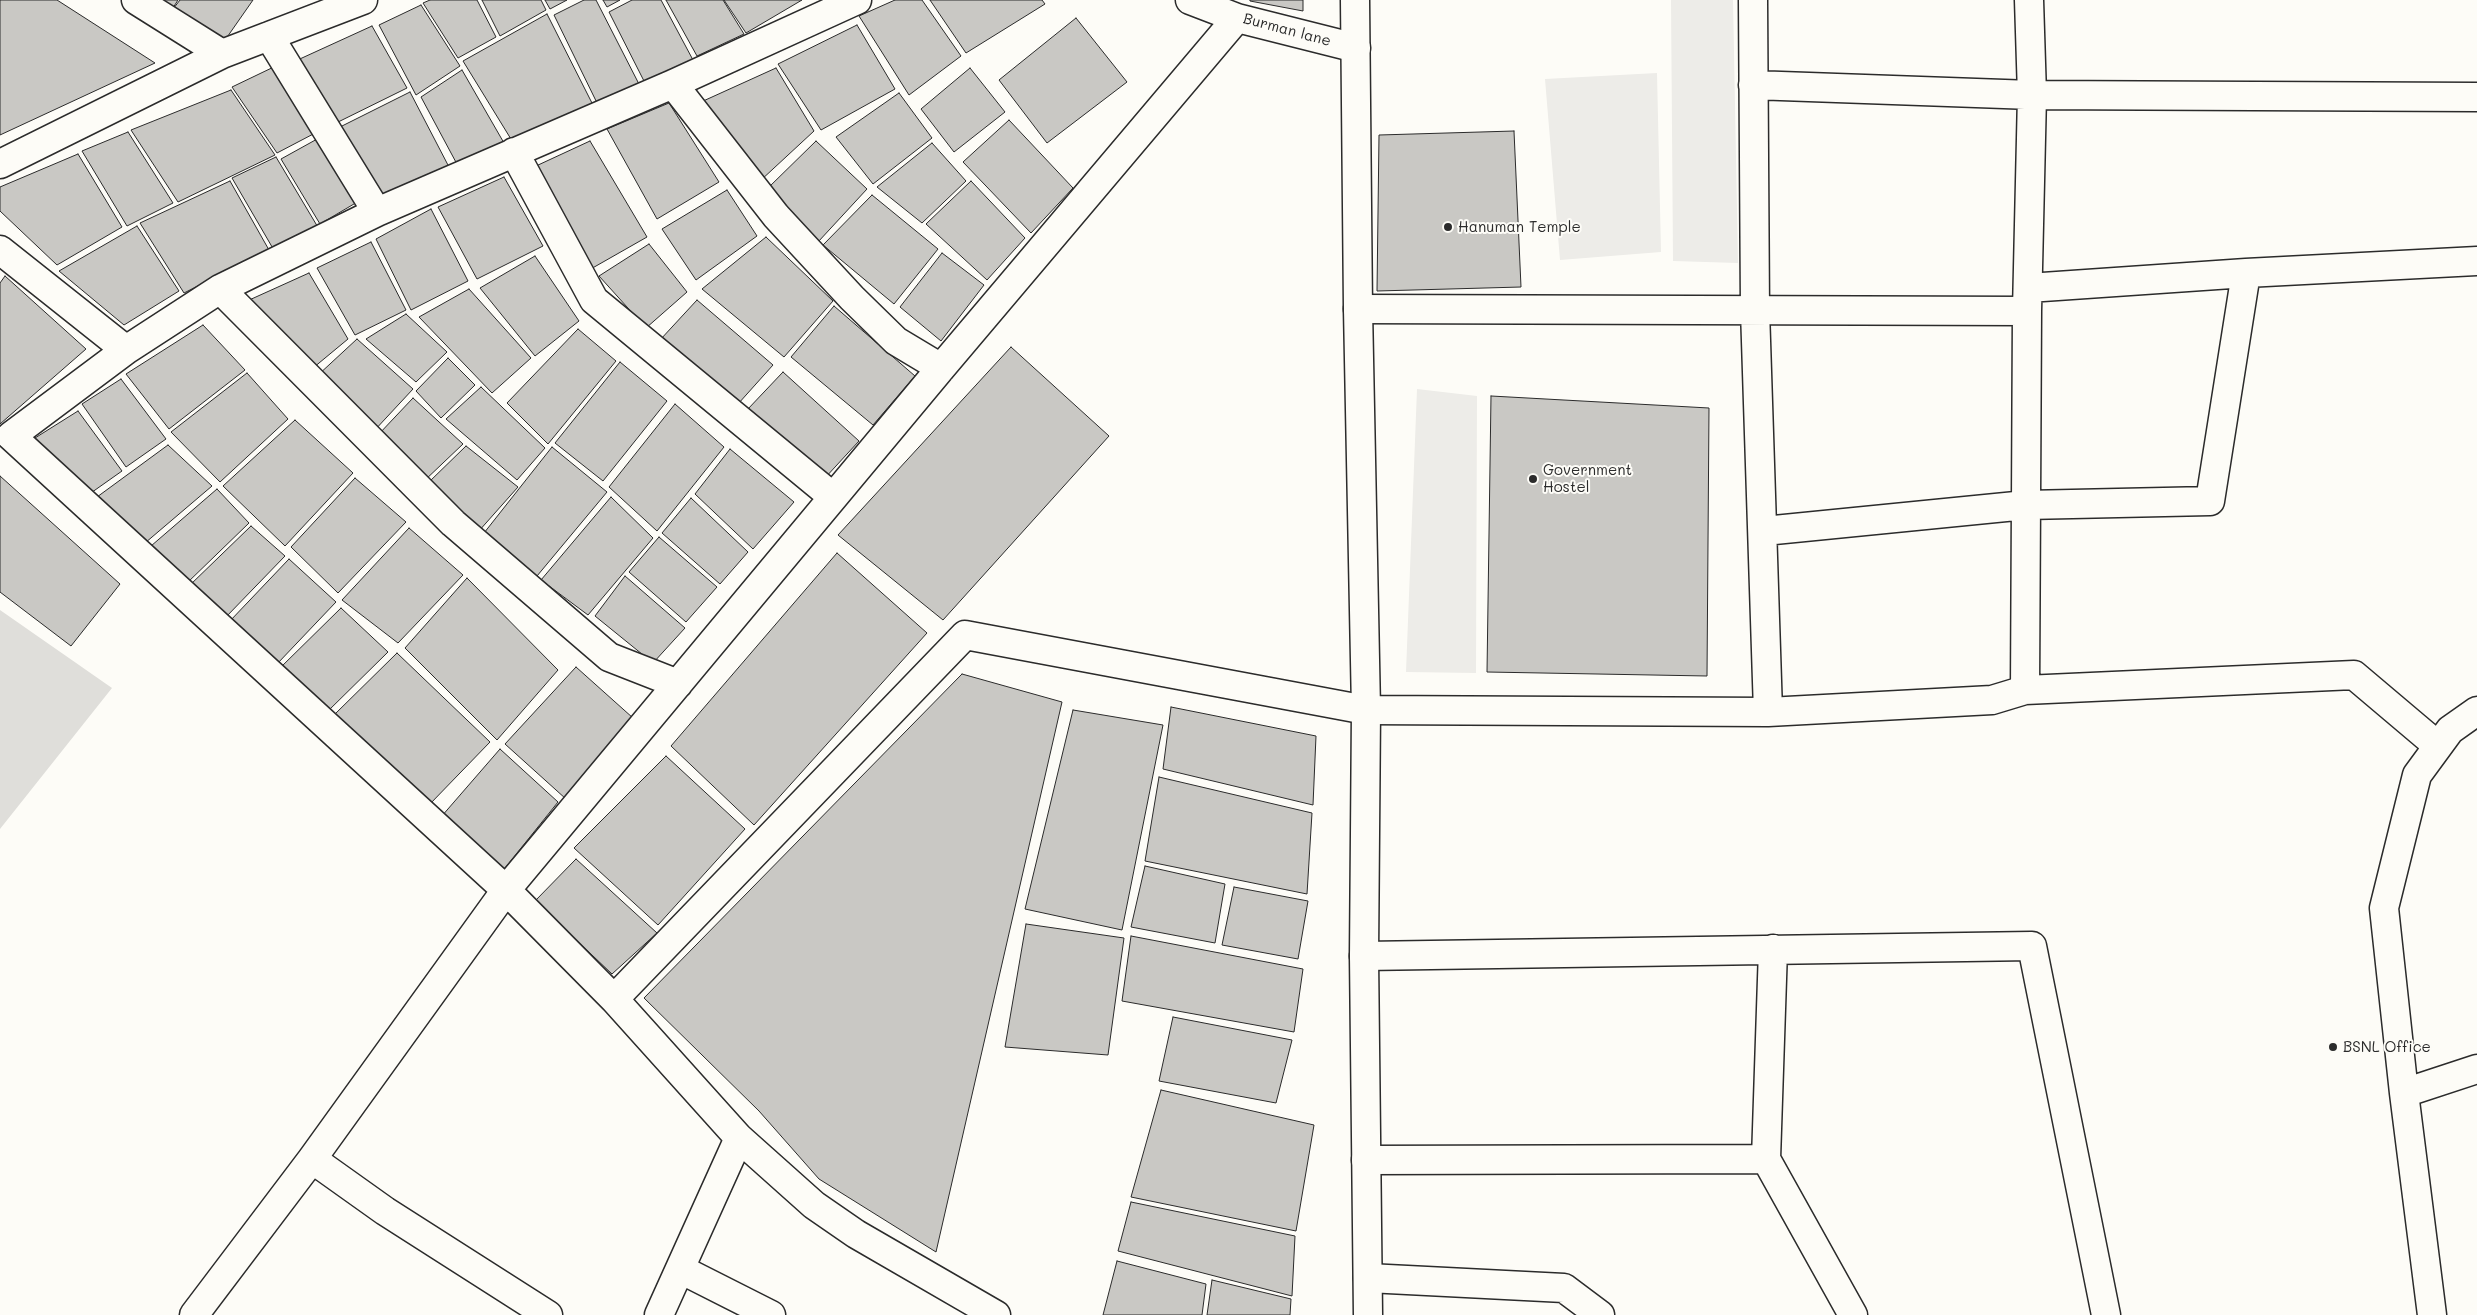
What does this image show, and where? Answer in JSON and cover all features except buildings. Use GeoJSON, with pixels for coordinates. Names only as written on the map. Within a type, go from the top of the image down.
{"type":"FeatureCollection","features":[{"type":"Feature","properties":{"kind":"street"},"geometry":{"type":"LineString","coordinates":[[136,0],[222,54]]}},
{"type":"Feature","properties":{"kind":"street"},"geometry":{"type":"LineString","coordinates":[[0,164],[222,54],[363,0]]}},
{"type":"Feature","properties":{"kind":"street"},"geometry":{"type":"LineString","coordinates":[[857,0],[673,84],[377,212],[220,289],[126,350],[11,436],[506,890],[614,999],[739,1138],[821,1210],[856,1234],[996,1315]]}},
{"type":"Feature","properties":{"kind":"street","name":"Burman lane"},"geometry":{"type":"LineString","coordinates":[[1190,0],[1238,18],[1356,48]]}},
{"type":"Feature","properties":{"kind":"street"},"geometry":{"type":"LineString","coordinates":[[1355,0],[1358,308],[1366,710],[1364,956],[1368,1315]]}},
{"type":"Feature","properties":{"kind":"street"},"geometry":{"type":"LineString","coordinates":[[1753,0],[1755,310],[1764,530],[1768,712]]}},
{"type":"Feature","properties":{"kind":"street"},"geometry":{"type":"LineString","coordinates":[[2024,690],[2032,95],[2030,0]]}},
{"type":"Feature","properties":{"kind":"street"},"geometry":{"type":"LineString","coordinates":[[194,1315],[312,1159],[506,890],[941,368],[1238,18]]}},
{"type":"Feature","properties":{"kind":"street"},"geometry":{"type":"LineString","coordinates":[[269,36],[377,212]]}},
{"type":"Feature","properties":{"kind":"street"},"geometry":{"type":"LineString","coordinates":[[673,84],[776,216],[852,298],[896,341],[941,368]]}},
{"type":"Feature","properties":{"kind":"street"},"geometry":{"type":"LineString","coordinates":[[1753,85],[2032,95],[2477,97]]}},
{"type":"Feature","properties":{"kind":"street"},"geometry":{"type":"LineString","coordinates":[[514,152],[594,300],[833,497]]}},
{"type":"Feature","properties":{"kind":"street"},"geometry":{"type":"LineString","coordinates":[[0,250],[126,350]]}},
{"type":"Feature","properties":{"kind":"street"},"geometry":{"type":"LineString","coordinates":[[1358,308],[1755,310],[2028,299],[2246,273],[2477,262]]}},
{"type":"Feature","properties":{"kind":"street"},"geometry":{"type":"LineString","coordinates":[[1764,530],[2026,505],[2210,501],[2246,273]]}},
{"type":"Feature","properties":{"kind":"street"},"geometry":{"type":"LineString","coordinates":[[220,289],[453,523],[512,574],[609,657],[678,684]]}},
{"type":"Feature","properties":{"kind":"street"},"geometry":{"type":"LineString","coordinates":[[614,999],[965,635],[1366,710],[1768,712],[1992,700],[2024,690],[2354,675],[2438,746]]}},
{"type":"Feature","properties":{"kind":"street"},"geometry":{"type":"LineString","coordinates":[[2426,1313],[2384,908],[2418,775],[2450,730],[2477,711]]}},
{"type":"Feature","properties":{"kind":"street"},"geometry":{"type":"LineString","coordinates":[[1364,956],[2032,946],[2106,1315]]}},
{"type":"Feature","properties":{"kind":"street"},"geometry":{"type":"LineString","coordinates":[[1773,949],[1766,1159],[1853,1315]]}},
{"type":"Feature","properties":{"kind":"street"},"geometry":{"type":"LineString","coordinates":[[2404,1093],[2477,1069]]}},
{"type":"Feature","properties":{"kind":"street"},"geometry":{"type":"LineString","coordinates":[[658,1315],[739,1138]]}},
{"type":"Feature","properties":{"kind":"street"},"geometry":{"type":"LineString","coordinates":[[312,1159],[385,1211],[548,1315]]}},
{"type":"Feature","properties":{"kind":"street"},"geometry":{"type":"LineString","coordinates":[[1366,1160],[1766,1159]]}},
{"type":"Feature","properties":{"kind":"street"},"geometry":{"type":"LineString","coordinates":[[680,1269],[771,1315]]}},
{"type":"Feature","properties":{"kind":"street"},"geometry":{"type":"LineString","coordinates":[[1368,1278],[1564,1288],[1600,1315]]}},
{"type":"Feature","properties":{"kind":"shaded area"},"geometry":{"type":"Polygon","coordinates":[[[1671,0],[1733,0],[1738,263],[1673,261],[1671,0]]]}},
{"type":"Feature","properties":{"kind":"shaded area"},"geometry":{"type":"Polygon","coordinates":[[[1657,73],[1661,252],[1560,260],[1545,79],[1657,73]]]}},
{"type":"Feature","properties":{"kind":"shaded area"},"geometry":{"type":"Polygon","coordinates":[[[1417,389],[1477,396],[1476,673],[1406,672],[1417,389]]]}},
{"type":"Feature","properties":{"kind":"shaded area"},"geometry":{"type":"Polygon","coordinates":[[[0,610],[112,688],[0,829],[0,610]]]}},
{"type":"Feature","properties":{"kind":"place","name":"Hanuman Temple"},"geometry":{"type":"Point","coordinates":[1448,227]}},
{"type":"Feature","properties":{"kind":"place","name":"Government Hostel"},"geometry":{"type":"Point","coordinates":[1533,479]}},
{"type":"Feature","properties":{"kind":"place","name":"BSNL Office"},"geometry":{"type":"Point","coordinates":[2333,1047]}}]}
